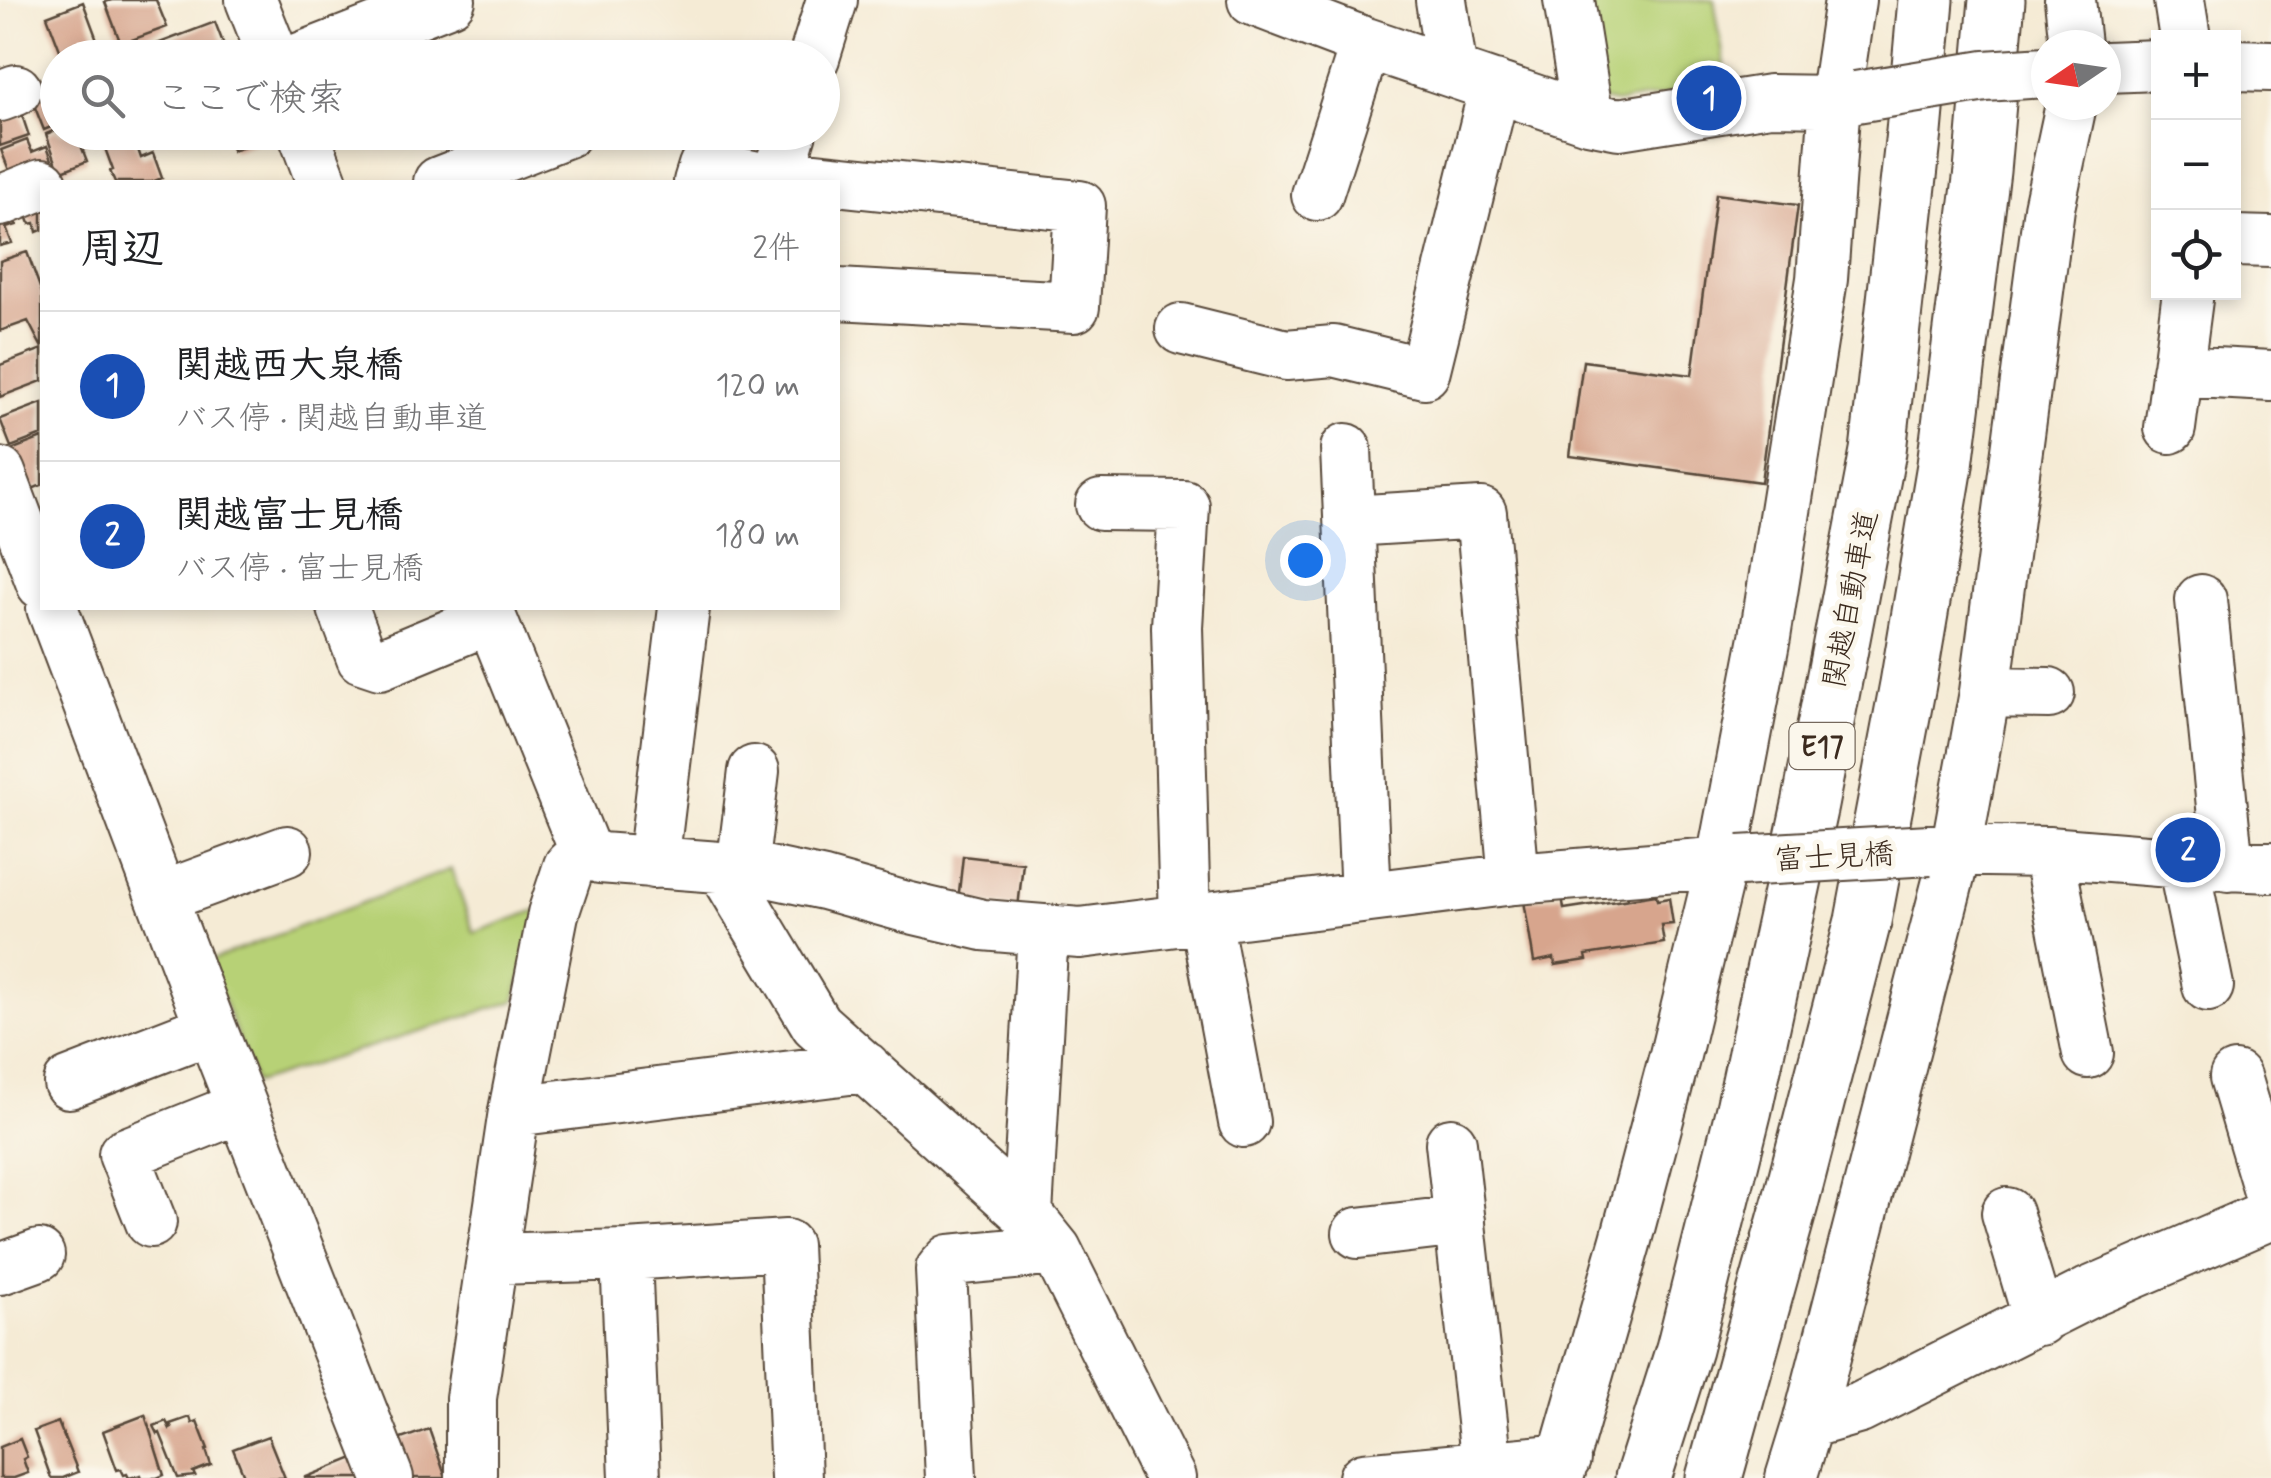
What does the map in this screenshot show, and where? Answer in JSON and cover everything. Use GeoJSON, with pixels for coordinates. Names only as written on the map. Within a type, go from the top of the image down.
{"type":"FeatureCollection","features":[{"type":"Feature","properties":{"kind":"highway","name":"関越自動車道"},"geometry":{"type":"LineString","coordinates":[[1643,1478],[1684,1349],[1744,1109],[1821,749],[1878,451],[1926,0]]}},
{"type":"Feature","properties":{"kind":"highway","name":"E17"},"geometry":{"type":"LineString","coordinates":[[1714,1478],[1795,1185],[1874,866],[1945,465],[1982,171],[1996,0]]}},
{"type":"Feature","properties":{"kind":"street"},"geometry":{"type":"LineString","coordinates":[[251,0],[267,40]]}},
{"type":"Feature","properties":{"kind":"street"},"geometry":{"type":"LineString","coordinates":[[347,40],[450,0]]}},
{"type":"Feature","properties":{"kind":"street"},"geometry":{"type":"LineString","coordinates":[[820,40],[832,0]]}},
{"type":"Feature","properties":{"kind":"street"},"geometry":{"type":"LineString","coordinates":[[1253,0],[1336,24],[1474,79],[1588,118],[1618,124],[1770,100],[1845,99],[1985,76],[2031,73]]}},
{"type":"Feature","properties":{"kind":"street"},"geometry":{"type":"LineString","coordinates":[[1205,323],[1286,355],[1334,351],[1441,377],[1474,79],[1441,0]]}},
{"type":"Feature","properties":{"kind":"street"},"geometry":{"type":"LineString","coordinates":[[1569,0],[1588,118]]}},
{"type":"Feature","properties":{"kind":"street"},"geometry":{"type":"LineString","coordinates":[[1364,1478],[1487,1466],[1561,1468],[1730,861],[1822,279],[1845,99],[1850,0]]}},
{"type":"Feature","properties":{"kind":"street"},"geometry":{"type":"LineString","coordinates":[[2070,0],[2073,30]]}},
{"type":"Feature","properties":{"kind":"street"},"geometry":{"type":"LineString","coordinates":[[2180,0],[2184,30]]}},
{"type":"Feature","properties":{"kind":"street"},"geometry":{"type":"LineString","coordinates":[[1317,194],[1336,24]]}},
{"type":"Feature","properties":{"kind":"street"},"geometry":{"type":"LineString","coordinates":[[2121,66],[2151,65]]}},
{"type":"Feature","properties":{"kind":"street"},"geometry":{"type":"LineString","coordinates":[[2241,65],[2271,66]]}},
{"type":"Feature","properties":{"kind":"street"},"geometry":{"type":"LineString","coordinates":[[1791,1478],[1808,1423],[1943,850],[1985,692],[2049,208],[2068,120]]}},
{"type":"Feature","properties":{"kind":"street"},"geometry":{"type":"LineString","coordinates":[[310,150],[321,180]]}},
{"type":"Feature","properties":{"kind":"street"},"geometry":{"type":"LineString","coordinates":[[445,180],[542,150]]}},
{"type":"Feature","properties":{"kind":"street"},"geometry":{"type":"LineString","coordinates":[[700,180],[704,166],[781,167],[1080,206],[1074,307],[840,294]]}},
{"type":"Feature","properties":{"kind":"street"},"geometry":{"type":"LineString","coordinates":[[0,201],[40,185]]}},
{"type":"Feature","properties":{"kind":"street"},"geometry":{"type":"LineString","coordinates":[[2241,241],[2271,242]]}},
{"type":"Feature","properties":{"kind":"street"},"geometry":{"type":"LineString","coordinates":[[2170,428],[2187,300]]}},
{"type":"Feature","properties":{"kind":"street"},"geometry":{"type":"LineString","coordinates":[[2178,371],[2271,376]]}},
{"type":"Feature","properties":{"kind":"street"},"geometry":{"type":"LineString","coordinates":[[1346,450],[1366,898]]}},
{"type":"Feature","properties":{"kind":"street"},"geometry":{"type":"LineString","coordinates":[[0,473],[29,564]]}},
{"type":"Feature","properties":{"kind":"street"},"geometry":{"type":"LineString","coordinates":[[1101,505],[1184,506],[1177,627],[1195,920],[1244,1122]]}},
{"type":"Feature","properties":{"kind":"street"},"geometry":{"type":"LineString","coordinates":[[1350,521],[1482,513],[1514,879]]}},
{"type":"Feature","properties":{"kind":"street"},"geometry":{"type":"LineString","coordinates":[[2202,600],[2227,866],[2208,986]]}},
{"type":"Feature","properties":{"kind":"street"},"geometry":{"type":"LineString","coordinates":[[53,610],[388,1478]]}},
{"type":"Feature","properties":{"kind":"street"},"geometry":{"type":"LineString","coordinates":[[343,610],[362,658],[380,664],[489,613],[584,851],[569,866],[552,914],[514,1111],[471,1398],[471,1478]]}},
{"type":"Feature","properties":{"kind":"street"},"geometry":{"type":"LineString","coordinates":[[653,863],[684,610]]}},
{"type":"Feature","properties":{"kind":"street"},"geometry":{"type":"LineString","coordinates":[[1985,692],[2049,693]]}},
{"type":"Feature","properties":{"kind":"street"},"geometry":{"type":"LineString","coordinates":[[754,771],[732,869],[816,1024],[1042,1232],[1170,1478]]}},
{"type":"Feature","properties":{"kind":"street","name":"富士見橋"},"geometry":{"type":"LineString","coordinates":[[584,851],[600,858],[760,870],[983,925],[1080,933],[1514,879],[1730,861],[1943,850],[2048,852],[2227,866]]}},
{"type":"Feature","properties":{"kind":"street"},"geometry":{"type":"LineString","coordinates":[[162,897],[287,852]]}},
{"type":"Feature","properties":{"kind":"street"},"geometry":{"type":"LineString","coordinates":[[2048,852],[2088,1054]]}},
{"type":"Feature","properties":{"kind":"street"},"geometry":{"type":"LineString","coordinates":[[1042,1232],[1043,931]]}},
{"type":"Feature","properties":{"kind":"street"},"geometry":{"type":"LineString","coordinates":[[69,1083],[211,1028]]}},
{"type":"Feature","properties":{"kind":"street"},"geometry":{"type":"LineString","coordinates":[[514,1111],[866,1067]]}},
{"type":"Feature","properties":{"kind":"street"},"geometry":{"type":"LineString","coordinates":[[2234,1077],[2271,1198]]}},
{"type":"Feature","properties":{"kind":"street"},"geometry":{"type":"LineString","coordinates":[[151,1222],[124,1154],[242,1108]]}},
{"type":"Feature","properties":{"kind":"street"},"geometry":{"type":"LineString","coordinates":[[1451,1143],[1487,1466]]}},
{"type":"Feature","properties":{"kind":"street"},"geometry":{"type":"LineString","coordinates":[[2008,1213],[2038,1320]]}},
{"type":"Feature","properties":{"kind":"street"},"geometry":{"type":"LineString","coordinates":[[1808,1423],[1860,1408],[2088,1294],[2271,1214]]}},
{"type":"Feature","properties":{"kind":"street"},"geometry":{"type":"LineString","coordinates":[[1358,1233],[1460,1221]]}},
{"type":"Feature","properties":{"kind":"street"},"geometry":{"type":"LineString","coordinates":[[951,1478],[941,1270],[950,1260],[1042,1232]]}},
{"type":"Feature","properties":{"kind":"street"},"geometry":{"type":"LineString","coordinates":[[493,1259],[786,1246],[796,1478]]}},
{"type":"Feature","properties":{"kind":"street"},"geometry":{"type":"LineString","coordinates":[[626,1255],[635,1478]]}},
{"type":"Feature","properties":{"kind":"green space"},"geometry":{"type":"Polygon","coordinates":[[[1585,0],[1714,0],[1728,85],[1616,103],[1601,100],[1585,0]]]}},
{"type":"Feature","properties":{"kind":"green space"},"geometry":{"type":"Polygon","coordinates":[[[451,869],[474,933],[540,909],[515,1001],[255,1083],[209,961],[451,869]]]}},
{"type":"Feature","properties":{"kind":"building"},"geometry":{"type":"Polygon","coordinates":[[[156,0],[167,27],[132,40],[119,40],[105,2],[156,0]]]}},
{"type":"Feature","properties":{"kind":"building"},"geometry":{"type":"Polygon","coordinates":[[[83,2],[97,40],[56,40],[47,16],[83,2]]]}},
{"type":"Feature","properties":{"kind":"building"},"geometry":{"type":"Polygon","coordinates":[[[215,22],[222,40],[167,40],[215,22]]]}},
{"type":"Feature","properties":{"kind":"building"},"geometry":{"type":"Polygon","coordinates":[[[40,80],[40,120],[26,85],[40,80]]]}},
{"type":"Feature","properties":{"kind":"building"},"geometry":{"type":"Polygon","coordinates":[[[0,113],[8,119],[22,115],[29,136],[0,146],[0,113]]]}},
{"type":"Feature","properties":{"kind":"building"},"geometry":{"type":"Polygon","coordinates":[[[27,140],[32,152],[49,150],[55,167],[14,183],[1,150],[27,140]]]}},
{"type":"Feature","properties":{"kind":"building"},"geometry":{"type":"Polygon","coordinates":[[[52,150],[83,150],[87,161],[60,172],[52,150]]]}},
{"type":"Feature","properties":{"kind":"building"},"geometry":{"type":"Polygon","coordinates":[[[106,150],[138,150],[141,158],[153,153],[162,178],[114,180],[110,171],[113,170],[106,150]]]}},
{"type":"Feature","properties":{"kind":"building"},"geometry":{"type":"Polygon","coordinates":[[[40,194],[40,231],[37,232],[35,223],[30,224],[24,206],[40,194]]]}},
{"type":"Feature","properties":{"kind":"building"},"geometry":{"type":"Polygon","coordinates":[[[1716,194],[1798,205],[1761,482],[1570,456],[1583,361],[1692,375],[1716,194]]]}},
{"type":"Feature","properties":{"kind":"building"},"geometry":{"type":"Polygon","coordinates":[[[11,208],[17,225],[6,228],[12,243],[0,246],[0,211],[11,208]]]}},
{"type":"Feature","properties":{"kind":"building"},"geometry":{"type":"Polygon","coordinates":[[[27,252],[40,288],[40,344],[28,321],[0,331],[0,261],[27,252]]]}},
{"type":"Feature","properties":{"kind":"building"},"geometry":{"type":"Polygon","coordinates":[[[40,350],[40,382],[0,397],[0,365],[40,350]]]}},
{"type":"Feature","properties":{"kind":"building"},"geometry":{"type":"Polygon","coordinates":[[[40,404],[40,436],[11,447],[0,419],[40,404]]]}},
{"type":"Feature","properties":{"kind":"building"},"geometry":{"type":"Polygon","coordinates":[[[40,439],[40,486],[27,491],[11,450],[40,439]]]}},
{"type":"Feature","properties":{"kind":"building"},"geometry":{"type":"Polygon","coordinates":[[[963,856],[1023,863],[1018,908],[958,901],[963,856]]]}},
{"type":"Feature","properties":{"kind":"building"},"geometry":{"type":"Polygon","coordinates":[[[1562,895],[1564,909],[1656,895],[1657,900],[1669,898],[1673,924],[1661,925],[1664,943],[1586,955],[1587,960],[1555,965],[1554,958],[1534,962],[1524,901],[1562,895]]]}},
{"type":"Feature","properties":{"kind":"building"},"geometry":{"type":"Polygon","coordinates":[[[145,1415],[164,1475],[129,1478],[121,1469],[117,1470],[103,1431],[145,1415]]]}},
{"type":"Feature","properties":{"kind":"building"},"geometry":{"type":"Polygon","coordinates":[[[190,1417],[192,1423],[197,1421],[211,1465],[193,1472],[195,1476],[178,1478],[154,1426],[166,1421],[170,1429],[170,1424],[190,1417]]]}},
{"type":"Feature","properties":{"kind":"building"},"geometry":{"type":"Polygon","coordinates":[[[58,1422],[78,1472],[51,1478],[34,1431],[58,1422]]]}},
{"type":"Feature","properties":{"kind":"building"},"geometry":{"type":"Polygon","coordinates":[[[429,1429],[446,1478],[412,1478],[398,1440],[429,1429]]]}},
{"type":"Feature","properties":{"kind":"building"},"geometry":{"type":"Polygon","coordinates":[[[268,1436],[285,1478],[245,1478],[233,1449],[268,1436]]]}},
{"type":"Feature","properties":{"kind":"building"},"geometry":{"type":"Polygon","coordinates":[[[20,1439],[28,1473],[0,1478],[0,1447],[20,1439]]]}},
{"type":"Feature","properties":{"kind":"building"},"geometry":{"type":"Polygon","coordinates":[[[356,1457],[365,1478],[304,1478],[356,1457]]]}},
{"type":"Feature","properties":{"kind":"place","name":"関越西大泉橋"},"geometry":{"type":"Point","coordinates":[1709,98]}},
{"type":"Feature","properties":{"kind":"place","name":"関越富士見橋"},"geometry":{"type":"Point","coordinates":[2188,850]}}]}
